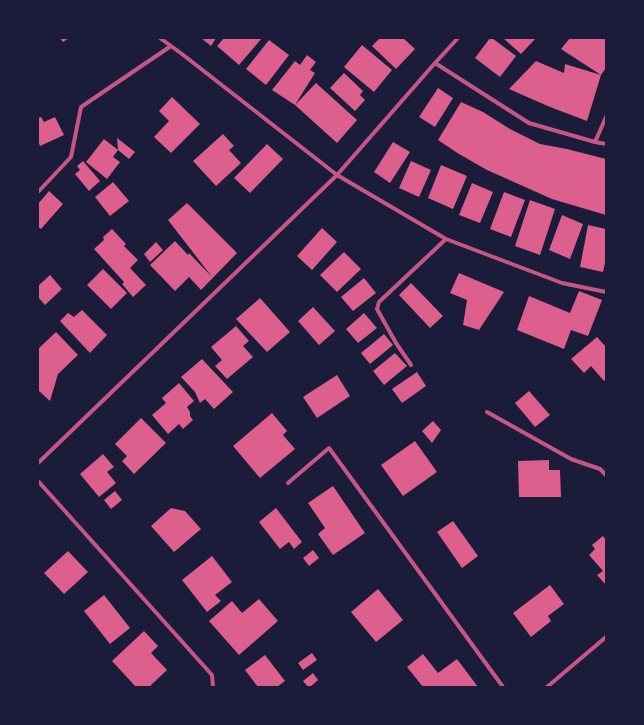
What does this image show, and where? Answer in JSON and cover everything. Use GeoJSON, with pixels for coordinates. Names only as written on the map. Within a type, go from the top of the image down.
{"type":"FeatureCollection","features":[{"type":"Feature","properties":{"kind":"street"},"geometry":{"type":"LineString","coordinates":[[160,38],[337,175],[446,239],[562,283],[606,292]]}},
{"type":"Feature","properties":{"kind":"street"},"geometry":{"type":"LineString","coordinates":[[38,463],[337,175],[458,38]]}},
{"type":"Feature","properties":{"kind":"street"},"geometry":{"type":"LineString","coordinates":[[38,192],[71,157],[81,108],[171,46]]}},
{"type":"Feature","properties":{"kind":"street"},"geometry":{"type":"LineString","coordinates":[[435,63],[529,122],[606,144]]}},
{"type":"Feature","properties":{"kind":"street"},"geometry":{"type":"LineString","coordinates":[[595,142],[606,117]]}},
{"type":"Feature","properties":{"kind":"street"},"geometry":{"type":"LineString","coordinates":[[411,365],[396,343],[377,309],[379,302],[446,239]]}},
{"type":"Feature","properties":{"kind":"street"},"geometry":{"type":"LineString","coordinates":[[487,412],[571,459],[600,469],[606,475]]}},
{"type":"Feature","properties":{"kind":"street"},"geometry":{"type":"LineString","coordinates":[[288,483],[329,448],[503,687]]}},
{"type":"Feature","properties":{"kind":"street"},"geometry":{"type":"LineString","coordinates":[[38,481],[212,675],[213,687]]}},
{"type":"Feature","properties":{"kind":"street"},"geometry":{"type":"LineString","coordinates":[[547,687],[606,637]]}},
{"type":"Feature","properties":{"kind":"building"},"geometry":{"type":"Polygon","coordinates":[[[60,38],[69,38],[63,42],[60,38]]]}},
{"type":"Feature","properties":{"kind":"building"},"geometry":{"type":"Polygon","coordinates":[[[201,38],[216,38],[211,46],[201,38]]]}},
{"type":"Feature","properties":{"kind":"building"},"geometry":{"type":"Polygon","coordinates":[[[224,38],[262,38],[239,65],[217,46],[224,38]]]}},
{"type":"Feature","properties":{"kind":"building"},"geometry":{"type":"Polygon","coordinates":[[[380,38],[403,38],[415,49],[396,69],[372,46],[380,38]]]}},
{"type":"Feature","properties":{"kind":"building"},"geometry":{"type":"Polygon","coordinates":[[[490,38],[516,56],[500,77],[475,58],[490,38]]]}},
{"type":"Feature","properties":{"kind":"building"},"geometry":{"type":"Polygon","coordinates":[[[503,38],[536,38],[521,54],[503,38]]]}},
{"type":"Feature","properties":{"kind":"building"},"geometry":{"type":"Polygon","coordinates":[[[570,38],[606,38],[606,68],[601,75],[561,49],[570,38]]]}},
{"type":"Feature","properties":{"kind":"building"},"geometry":{"type":"Polygon","coordinates":[[[269,40],[289,55],[266,85],[246,69],[269,40]]]}},
{"type":"Feature","properties":{"kind":"building"},"geometry":{"type":"Polygon","coordinates":[[[362,45],[392,70],[374,92],[344,67],[362,45]]]}},
{"type":"Feature","properties":{"kind":"building"},"geometry":{"type":"Polygon","coordinates":[[[307,55],[316,62],[310,70],[315,73],[295,105],[272,90],[295,61],[300,65],[307,55]]]}},
{"type":"Feature","properties":{"kind":"building"},"geometry":{"type":"Polygon","coordinates":[[[536,61],[564,73],[565,64],[601,75],[587,121],[509,89],[536,61]]]}},
{"type":"Feature","properties":{"kind":"building"},"geometry":{"type":"Polygon","coordinates":[[[344,73],[363,91],[360,95],[365,100],[355,111],[330,88],[344,73]]]}},
{"type":"Feature","properties":{"kind":"building"},"geometry":{"type":"Polygon","coordinates":[[[316,83],[357,120],[337,143],[295,105],[316,83]]]}},
{"type":"Feature","properties":{"kind":"building"},"geometry":{"type":"Polygon","coordinates":[[[438,88],[453,98],[435,127],[419,117],[438,88]]]}},
{"type":"Feature","properties":{"kind":"building"},"geometry":{"type":"Polygon","coordinates":[[[172,97],[200,124],[171,153],[154,137],[169,121],[159,111],[172,97]]]}},
{"type":"Feature","properties":{"kind":"building"},"geometry":{"type":"Polygon","coordinates":[[[461,102],[483,112],[510,129],[540,144],[606,159],[606,215],[552,199],[487,170],[438,140],[461,102]]]}},
{"type":"Feature","properties":{"kind":"building"},"geometry":{"type":"Polygon","coordinates":[[[41,117],[44,122],[55,117],[64,135],[40,146],[38,141],[38,118],[41,117]]]}},
{"type":"Feature","properties":{"kind":"building"},"geometry":{"type":"Polygon","coordinates":[[[223,134],[234,146],[229,150],[241,163],[216,186],[193,161],[223,134]]]}},
{"type":"Feature","properties":{"kind":"building"},"geometry":{"type":"Polygon","coordinates":[[[117,138],[135,152],[129,159],[118,150],[117,138]]]}},
{"type":"Feature","properties":{"kind":"building"},"geometry":{"type":"Polygon","coordinates":[[[104,139],[118,150],[113,157],[120,162],[107,179],[86,162],[104,139]]]}},
{"type":"Feature","properties":{"kind":"building"},"geometry":{"type":"Polygon","coordinates":[[[393,142],[410,152],[390,183],[374,172],[393,142]]]}},
{"type":"Feature","properties":{"kind":"building"},"geometry":{"type":"Polygon","coordinates":[[[267,144],[283,159],[250,193],[234,178],[267,144]]]}},
{"type":"Feature","properties":{"kind":"building"},"geometry":{"type":"Polygon","coordinates":[[[83,161],[100,181],[89,191],[75,174],[80,170],[77,166],[83,161]]]}},
{"type":"Feature","properties":{"kind":"building"},"geometry":{"type":"Polygon","coordinates":[[[411,161],[431,170],[419,197],[399,188],[411,161]]]}},
{"type":"Feature","properties":{"kind":"building"},"geometry":{"type":"Polygon","coordinates":[[[441,165],[467,176],[453,209],[428,198],[441,165]]]}},
{"type":"Feature","properties":{"kind":"building"},"geometry":{"type":"Polygon","coordinates":[[[113,182],[129,201],[110,216],[95,197],[113,182]]]}},
{"type":"Feature","properties":{"kind":"building"},"geometry":{"type":"Polygon","coordinates":[[[472,183],[493,192],[480,223],[459,215],[472,183]]]}},
{"type":"Feature","properties":{"kind":"building"},"geometry":{"type":"Polygon","coordinates":[[[49,191],[63,204],[41,229],[38,227],[38,204],[49,191]]]}},
{"type":"Feature","properties":{"kind":"building"},"geometry":{"type":"Polygon","coordinates":[[[504,192],[525,200],[511,237],[490,229],[504,192]]]}},
{"type":"Feature","properties":{"kind":"building"},"geometry":{"type":"Polygon","coordinates":[[[530,200],[555,209],[540,255],[515,246],[530,200]]]}},
{"type":"Feature","properties":{"kind":"building"},"geometry":{"type":"Polygon","coordinates":[[[187,203],[237,253],[201,290],[189,277],[175,291],[150,265],[175,241],[212,277],[168,220],[187,203]]]}},
{"type":"Feature","properties":{"kind":"building"},"geometry":{"type":"Polygon","coordinates":[[[562,215],[583,224],[570,259],[549,250],[562,215]]]}},
{"type":"Feature","properties":{"kind":"building"},"geometry":{"type":"Polygon","coordinates":[[[588,225],[606,229],[606,258],[603,272],[580,267],[588,225]]]}},
{"type":"Feature","properties":{"kind":"building"},"geometry":{"type":"Polygon","coordinates":[[[322,228],[337,242],[312,270],[297,256],[322,228]]]}},
{"type":"Feature","properties":{"kind":"building"},"geometry":{"type":"Polygon","coordinates":[[[112,229],[126,244],[124,246],[138,260],[130,268],[146,285],[133,297],[122,284],[124,282],[94,249],[104,240],[103,237],[112,229]]]}},
{"type":"Feature","properties":{"kind":"building"},"geometry":{"type":"Polygon","coordinates":[[[156,242],[163,250],[150,262],[144,254],[156,242]]]}},
{"type":"Feature","properties":{"kind":"building"},"geometry":{"type":"Polygon","coordinates":[[[344,252],[361,269],[337,292],[320,275],[344,252]]]}},
{"type":"Feature","properties":{"kind":"building"},"geometry":{"type":"Polygon","coordinates":[[[103,269],[127,293],[111,309],[87,285],[103,269]]]}},
{"type":"Feature","properties":{"kind":"building"},"geometry":{"type":"Polygon","coordinates":[[[459,273],[504,292],[479,330],[463,325],[467,300],[450,293],[459,273]]]}},
{"type":"Feature","properties":{"kind":"building"},"geometry":{"type":"Polygon","coordinates":[[[50,275],[62,289],[45,305],[38,297],[38,286],[50,275]]]}},
{"type":"Feature","properties":{"kind":"building"},"geometry":{"type":"Polygon","coordinates":[[[364,278],[376,293],[353,311],[341,297],[364,278]]]}},
{"type":"Feature","properties":{"kind":"building"},"geometry":{"type":"Polygon","coordinates":[[[411,283],[443,316],[430,328],[399,295],[411,283]]]}},
{"type":"Feature","properties":{"kind":"building"},"geometry":{"type":"Polygon","coordinates":[[[579,291],[602,300],[588,336],[571,330],[564,349],[517,330],[529,296],[570,313],[579,291]]]}},
{"type":"Feature","properties":{"kind":"building"},"geometry":{"type":"Polygon","coordinates":[[[260,298],[290,332],[267,352],[236,319],[260,298]]]}},
{"type":"Feature","properties":{"kind":"building"},"geometry":{"type":"Polygon","coordinates":[[[313,307],[335,331],[319,345],[298,321],[313,307]]]}},
{"type":"Feature","properties":{"kind":"building"},"geometry":{"type":"Polygon","coordinates":[[[82,310],[107,335],[90,353],[60,321],[68,313],[74,317],[82,310]]]}},
{"type":"Feature","properties":{"kind":"building"},"geometry":{"type":"Polygon","coordinates":[[[364,313],[377,328],[358,343],[346,329],[364,313]]]}},
{"type":"Feature","properties":{"kind":"building"},"geometry":{"type":"Polygon","coordinates":[[[236,326],[249,341],[243,346],[253,357],[227,379],[215,366],[222,360],[211,347],[236,326]]]}},
{"type":"Feature","properties":{"kind":"building"},"geometry":{"type":"Polygon","coordinates":[[[56,332],[78,355],[58,374],[50,401],[38,391],[38,349],[56,332]]]}},
{"type":"Feature","properties":{"kind":"building"},"geometry":{"type":"Polygon","coordinates":[[[384,334],[393,345],[370,364],[361,353],[384,334]]]}},
{"type":"Feature","properties":{"kind":"building"},"geometry":{"type":"Polygon","coordinates":[[[597,337],[606,347],[606,379],[604,381],[591,366],[584,373],[571,359],[597,337]]]}},
{"type":"Feature","properties":{"kind":"building"},"geometry":{"type":"Polygon","coordinates":[[[395,353],[407,366],[384,385],[373,371],[395,353]]]}},
{"type":"Feature","properties":{"kind":"building"},"geometry":{"type":"Polygon","coordinates":[[[202,359],[233,392],[214,409],[205,399],[200,403],[195,392],[181,377],[202,359]]]}},
{"type":"Feature","properties":{"kind":"building"},"geometry":{"type":"Polygon","coordinates":[[[417,372],[426,386],[402,403],[392,389],[417,372]]]}},
{"type":"Feature","properties":{"kind":"building"},"geometry":{"type":"Polygon","coordinates":[[[337,375],[350,396],[317,418],[303,397],[337,375]]]}},
{"type":"Feature","properties":{"kind":"building"},"geometry":{"type":"Polygon","coordinates":[[[179,383],[194,401],[187,407],[193,420],[183,429],[179,424],[168,434],[152,415],[166,403],[162,398],[179,383]]]}},
{"type":"Feature","properties":{"kind":"building"},"geometry":{"type":"Polygon","coordinates":[[[529,391],[550,415],[535,427],[515,403],[529,391]]]}},
{"type":"Feature","properties":{"kind":"building"},"geometry":{"type":"Polygon","coordinates":[[[272,413],[287,431],[283,435],[295,449],[260,478],[233,446],[272,413]]]}},
{"type":"Feature","properties":{"kind":"building"},"geometry":{"type":"Polygon","coordinates":[[[141,418],[166,443],[134,474],[122,461],[127,456],[115,444],[141,418]]]}},
{"type":"Feature","properties":{"kind":"building"},"geometry":{"type":"Polygon","coordinates":[[[433,421],[441,430],[432,443],[422,431],[433,421]]]}},
{"type":"Feature","properties":{"kind":"building"},"geometry":{"type":"Polygon","coordinates":[[[415,441],[437,472],[403,496],[381,465],[415,441]]]}},
{"type":"Feature","properties":{"kind":"building"},"geometry":{"type":"Polygon","coordinates":[[[103,454],[114,467],[107,472],[116,483],[99,497],[80,474],[103,454]]]}},
{"type":"Feature","properties":{"kind":"building"},"geometry":{"type":"Polygon","coordinates":[[[549,460],[549,470],[560,470],[561,497],[519,497],[518,461],[549,460]]]}},
{"type":"Feature","properties":{"kind":"building"},"geometry":{"type":"Polygon","coordinates":[[[333,486],[365,533],[333,555],[318,534],[325,528],[308,503],[333,486]]]}},
{"type":"Feature","properties":{"kind":"building"},"geometry":{"type":"Polygon","coordinates":[[[115,491],[122,500],[111,509],[104,500],[115,491]]]}},
{"type":"Feature","properties":{"kind":"building"},"geometry":{"type":"Polygon","coordinates":[[[171,508],[185,511],[201,529],[174,552],[151,526],[171,508]]]}},
{"type":"Feature","properties":{"kind":"building"},"geometry":{"type":"Polygon","coordinates":[[[276,508],[302,542],[294,549],[289,542],[280,549],[259,522],[276,508]]]}},
{"type":"Feature","properties":{"kind":"building"},"geometry":{"type":"Polygon","coordinates":[[[453,521],[478,556],[462,568],[437,532],[453,521]]]}},
{"type":"Feature","properties":{"kind":"building"},"geometry":{"type":"Polygon","coordinates":[[[603,536],[606,540],[606,585],[597,575],[603,571],[589,555],[595,549],[592,545],[603,536]]]}},
{"type":"Feature","properties":{"kind":"building"},"geometry":{"type":"Polygon","coordinates":[[[313,550],[319,558],[309,566],[303,558],[313,550]]]}},
{"type":"Feature","properties":{"kind":"building"},"geometry":{"type":"Polygon","coordinates":[[[68,551],[88,572],[64,594],[44,573],[68,551]]]}},
{"type":"Feature","properties":{"kind":"building"},"geometry":{"type":"Polygon","coordinates":[[[212,556],[232,582],[215,595],[221,601],[207,612],[182,580],[212,556]]]}},
{"type":"Feature","properties":{"kind":"building"},"geometry":{"type":"Polygon","coordinates":[[[550,585],[564,604],[548,616],[551,621],[531,637],[513,613],[550,585]]]}},
{"type":"Feature","properties":{"kind":"building"},"geometry":{"type":"Polygon","coordinates":[[[378,589],[403,620],[376,642],[351,612],[378,589]]]}},
{"type":"Feature","properties":{"kind":"building"},"geometry":{"type":"Polygon","coordinates":[[[104,595],[130,628],[110,644],[84,611],[104,595]]]}},
{"type":"Feature","properties":{"kind":"building"},"geometry":{"type":"Polygon","coordinates":[[[259,599],[278,621],[239,655],[209,621],[232,601],[242,613],[259,599]]]}},
{"type":"Feature","properties":{"kind":"building"},"geometry":{"type":"Polygon","coordinates":[[[144,631],[158,646],[151,653],[167,670],[149,687],[136,687],[112,661],[144,631]]]}},
{"type":"Feature","properties":{"kind":"building"},"geometry":{"type":"Polygon","coordinates":[[[312,653],[317,660],[303,670],[298,663],[312,653]]]}},
{"type":"Feature","properties":{"kind":"building"},"geometry":{"type":"Polygon","coordinates":[[[423,654],[438,673],[457,659],[478,687],[423,687],[407,667],[423,654]]]}},
{"type":"Feature","properties":{"kind":"building"},"geometry":{"type":"Polygon","coordinates":[[[265,655],[285,681],[277,687],[258,687],[245,670],[265,655]]]}},
{"type":"Feature","properties":{"kind":"building"},"geometry":{"type":"Polygon","coordinates":[[[313,673],[318,680],[308,687],[303,681],[313,673]]]}}]}
